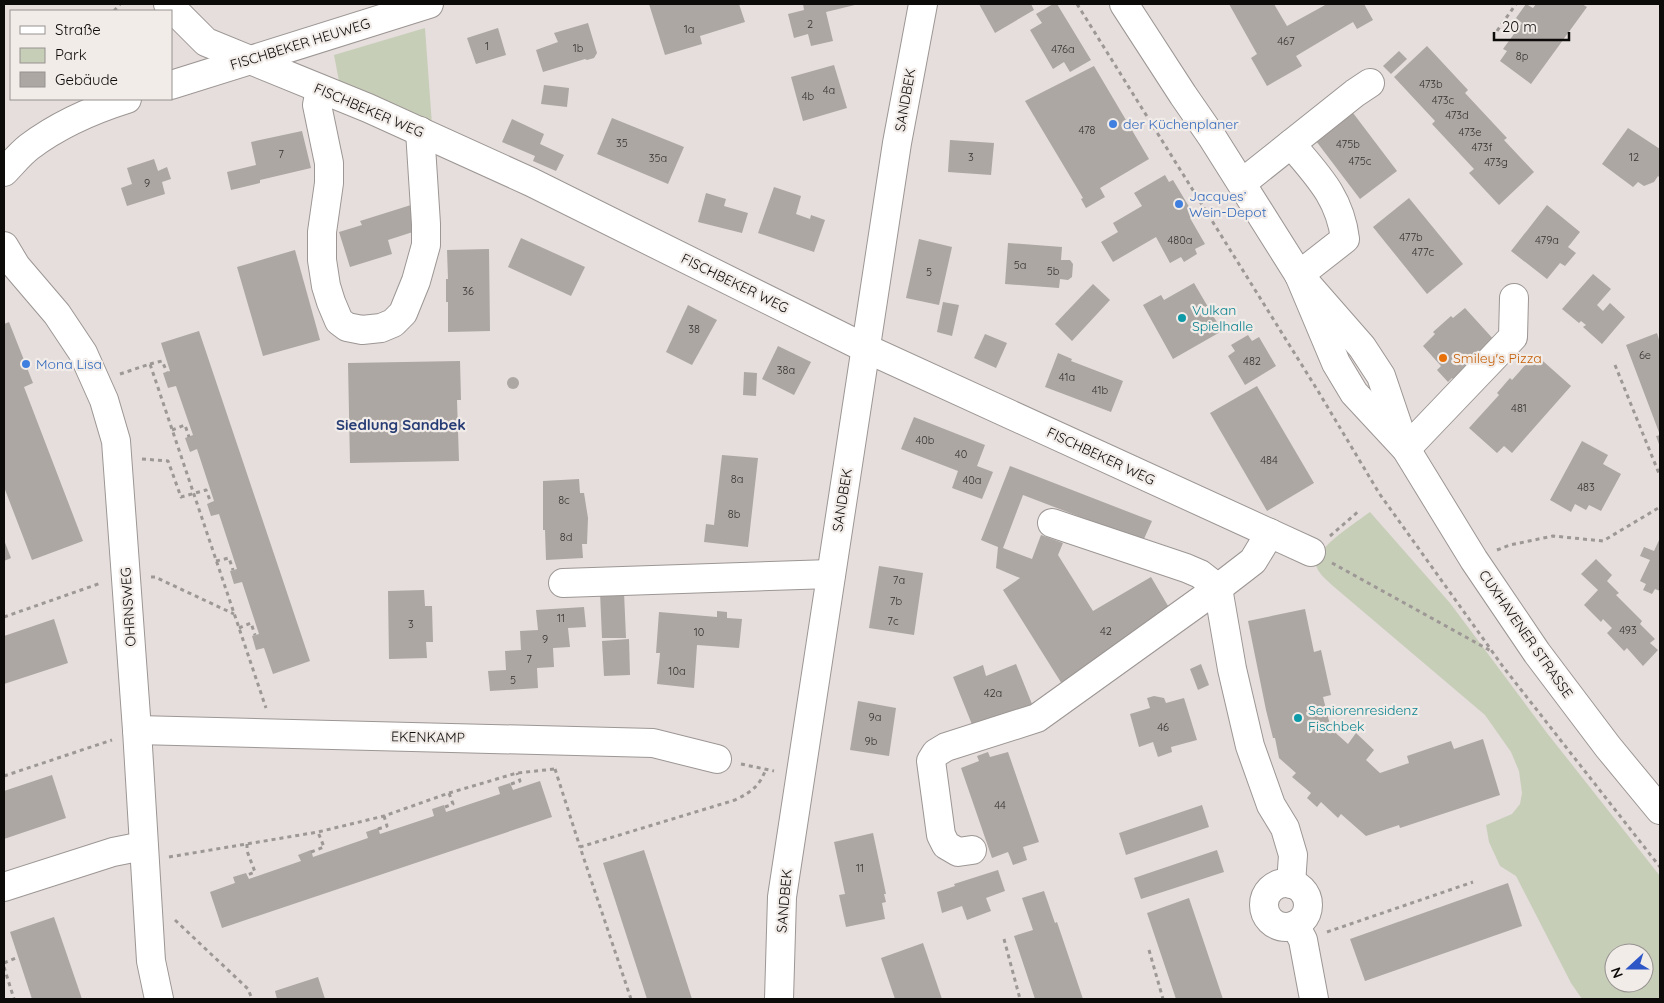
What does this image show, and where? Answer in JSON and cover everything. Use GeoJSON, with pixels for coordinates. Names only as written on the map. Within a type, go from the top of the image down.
{"type":"FeatureCollection","features":[{"type":"Feature","properties":{"kind":"street","name":"FISCHBEKER WEG"},"geometry":{"type":"LineString","coordinates":[[168,4],[206,42],[420,131],[531,182],[865,348],[1311,552]]}},
{"type":"Feature","properties":{"kind":"street","name":"FISCHBEKER HEUWEG"},"geometry":{"type":"LineString","coordinates":[[172,85],[429,4]]}},
{"type":"Feature","properties":{"kind":"street","name":"SANDBEK"},"geometry":{"type":"LineString","coordinates":[[779,999],[782,897],[897,143],[923,4]]}},
{"type":"Feature","properties":{"kind":"street","name":"CUXHAVENER STRASSE"},"geometry":{"type":"LineString","coordinates":[[1124,4],[1242,183],[1299,275],[1336,363],[1354,393],[1406,449],[1474,560],[1537,653],[1608,747],[1660,810]]}},
{"type":"Feature","properties":{"kind":"street"},"geometry":{"type":"LineString","coordinates":[[1242,183],[1370,83]]}},
{"type":"Feature","properties":{"kind":"street"},"geometry":{"type":"LineString","coordinates":[[320,89],[317,105],[329,163],[329,183],[322,232],[322,260],[326,286],[331,302],[339,321],[347,327],[362,330],[381,328],[394,323],[403,313],[416,281],[426,245],[420,131]]}},
{"type":"Feature","properties":{"kind":"street"},"geometry":{"type":"LineString","coordinates":[[4,172],[28,148],[58,127],[104,106],[124,100]]}},
{"type":"Feature","properties":{"kind":"street"},"geometry":{"type":"LineString","coordinates":[[1291,144],[1331,192],[1343,222],[1345,239],[1299,275]]}},
{"type":"Feature","properties":{"kind":"street","name":"OHRNSWEG"},"geometry":{"type":"LineString","coordinates":[[4,246],[16,266],[57,314],[83,353],[104,400],[116,441],[137,730],[151,962],[160,999]]}},
{"type":"Feature","properties":{"kind":"street"},"geometry":{"type":"LineString","coordinates":[[1406,449],[1513,337],[1514,298]]}},
{"type":"Feature","properties":{"kind":"street"},"geometry":{"type":"LineString","coordinates":[[1052,523],[1186,568],[1200,574],[1218,588],[1232,669],[1250,746],[1271,804],[1285,828],[1293,855],[1291,884],[1296,885],[1304,892],[1308,900],[1308,910],[1303,919],[1295,925],[1303,940],[1314,999]]}},
{"type":"Feature","properties":{"kind":"street"},"geometry":{"type":"LineString","coordinates":[[972,850],[958,852],[946,845],[941,835],[931,761],[936,753],[946,747],[1037,718],[1218,588],[1252,561],[1270,533]]}},
{"type":"Feature","properties":{"kind":"street"},"geometry":{"type":"LineString","coordinates":[[564,583],[831,574]]}},
{"type":"Feature","properties":{"kind":"street","name":"EKENKAMP"},"geometry":{"type":"LineString","coordinates":[[137,730],[654,743],[717,759]]}},
{"type":"Feature","properties":{"kind":"street"},"geometry":{"type":"LineString","coordinates":[[4,888],[113,852],[144,854]]}},
{"type":"Feature","properties":{"kind":"path"},"geometry":{"type":"LineString","coordinates":[[1077,4],[1318,391],[1379,493],[1493,653],[1660,867]]}},
{"type":"Feature","properties":{"kind":"path"},"geometry":{"type":"LineString","coordinates":[[1497,31],[1516,4]]}},
{"type":"Feature","properties":{"kind":"path"},"geometry":{"type":"LineString","coordinates":[[125,372],[162,360],[167,372]]}},
{"type":"Feature","properties":{"kind":"path"},"geometry":{"type":"LineString","coordinates":[[150,364],[266,708],[270,733]]}},
{"type":"Feature","properties":{"kind":"path"},"geometry":{"type":"LineString","coordinates":[[1615,365],[1660,476]]}},
{"type":"Feature","properties":{"kind":"path"},"geometry":{"type":"LineString","coordinates":[[172,430],[185,425],[188,437]]}},
{"type":"Feature","properties":{"kind":"path"},"geometry":{"type":"LineString","coordinates":[[150,459],[168,461],[182,497],[206,490],[211,503]]}},
{"type":"Feature","properties":{"kind":"path"},"geometry":{"type":"LineString","coordinates":[[1474,560],[1510,545],[1553,536],[1603,541],[1660,507]]}},
{"type":"Feature","properties":{"kind":"path"},"geometry":{"type":"LineString","coordinates":[[1360,510],[1311,552],[1493,653]]}},
{"type":"Feature","properties":{"kind":"path"},"geometry":{"type":"LineString","coordinates":[[216,561],[229,558],[233,570]]}},
{"type":"Feature","properties":{"kind":"path"},"geometry":{"type":"LineString","coordinates":[[4,617],[126,575],[155,577],[234,614]]}},
{"type":"Feature","properties":{"kind":"path"},"geometry":{"type":"LineString","coordinates":[[239,628],[251,623],[255,635]]}},
{"type":"Feature","properties":{"kind":"path"},"geometry":{"type":"LineString","coordinates":[[4,776],[137,730]]}},
{"type":"Feature","properties":{"kind":"path"},"geometry":{"type":"LineString","coordinates":[[544,740],[631,999]]}},
{"type":"Feature","properties":{"kind":"path"},"geometry":{"type":"LineString","coordinates":[[717,759],[800,776]]}},
{"type":"Feature","properties":{"kind":"path"},"geometry":{"type":"LineString","coordinates":[[144,854],[247,844],[318,832],[384,816],[449,793],[517,773],[555,769]]}},
{"type":"Feature","properties":{"kind":"path"},"geometry":{"type":"LineString","coordinates":[[580,847],[734,800],[754,789],[761,782],[766,769]]}},
{"type":"Feature","properties":{"kind":"path"},"geometry":{"type":"LineString","coordinates":[[511,784],[520,781],[517,773]]}},
{"type":"Feature","properties":{"kind":"path"},"geometry":{"type":"LineString","coordinates":[[445,807],[453,804],[449,793]]}},
{"type":"Feature","properties":{"kind":"path"},"geometry":{"type":"LineString","coordinates":[[378,829],[387,826],[384,816]]}},
{"type":"Feature","properties":{"kind":"path"},"geometry":{"type":"LineString","coordinates":[[312,852],[324,847],[318,832]]}},
{"type":"Feature","properties":{"kind":"path"},"geometry":{"type":"LineString","coordinates":[[247,844],[255,872],[247,875]]}},
{"type":"Feature","properties":{"kind":"path"},"geometry":{"type":"LineString","coordinates":[[1332,930],[1474,882]]}},
{"type":"Feature","properties":{"kind":"path"},"geometry":{"type":"LineString","coordinates":[[146,892],[248,989],[252,999]]}},
{"type":"Feature","properties":{"kind":"path"},"geometry":{"type":"LineString","coordinates":[[1004,939],[1020,999]]}},
{"type":"Feature","properties":{"kind":"path"},"geometry":{"type":"LineString","coordinates":[[1149,950],[1163,999]]}},
{"type":"Feature","properties":{"kind":"path"},"geometry":{"type":"LineString","coordinates":[[4,963],[18,958]]}},
{"type":"Feature","properties":{"kind":"path"},"geometry":{"type":"LineString","coordinates":[[4,967],[14,999]]}},
{"type":"Feature","properties":{"kind":"green space"},"geometry":{"type":"Polygon","coordinates":[[[425,28],[432,125],[339,81],[334,55],[425,28]]]}},
{"type":"Feature","properties":{"kind":"green space"},"geometry":{"type":"Polygon","coordinates":[[[1370,512],[1450,603],[1547,733],[1660,876],[1660,999],[1582,999],[1571,983],[1516,876],[1500,866],[1489,842],[1486,825],[1512,814],[1520,804],[1522,793],[1519,771],[1511,752],[1485,715],[1333,586],[1318,570],[1317,558],[1329,543],[1370,512]]]}},
{"type":"Feature","properties":{"kind":"building"},"geometry":{"type":"Polygon","coordinates":[[[649,4],[739,4],[745,22],[700,36],[702,44],[665,55],[649,4]]]}},
{"type":"Feature","properties":{"kind":"building"},"geometry":{"type":"Polygon","coordinates":[[[803,4],[859,4],[826,12],[833,41],[811,46],[808,34],[794,38],[788,14],[804,10],[803,4]]]}},
{"type":"Feature","properties":{"kind":"building"},"geometry":{"type":"Polygon","coordinates":[[[979,4],[1031,4],[1034,10],[995,33],[979,4]]]}},
{"type":"Feature","properties":{"kind":"building"},"geometry":{"type":"Polygon","coordinates":[[[1053,4],[1057,4],[1091,60],[1070,72],[1064,62],[1053,69],[1030,30],[1042,23],[1036,14],[1053,4]]]}},
{"type":"Feature","properties":{"kind":"building"},"geometry":{"type":"Polygon","coordinates":[[[1229,4],[1274,4],[1287,26],[1327,4],[1364,4],[1373,20],[1357,29],[1353,22],[1296,56],[1302,66],[1267,86],[1251,58],[1257,54],[1229,4]]]}},
{"type":"Feature","properties":{"kind":"building"},"geometry":{"type":"Polygon","coordinates":[[[1526,4],[1533,8],[1536,4],[1582,4],[1587,7],[1531,84],[1500,61],[1507,51],[1503,49],[1522,23],[1516,18],[1526,4]]]}},
{"type":"Feature","properties":{"kind":"building"},"geometry":{"type":"Polygon","coordinates":[[[588,23],[597,53],[594,58],[543,72],[536,50],[558,42],[554,33],[588,23]]]}},
{"type":"Feature","properties":{"kind":"building"},"geometry":{"type":"Polygon","coordinates":[[[498,28],[506,55],[476,64],[467,38],[498,28]]]}},
{"type":"Feature","properties":{"kind":"building"},"geometry":{"type":"Polygon","coordinates":[[[1427,46],[1468,90],[1465,93],[1507,138],[1504,140],[1534,172],[1499,205],[1469,173],[1474,169],[1432,124],[1435,121],[1394,77],[1427,46]]]}},
{"type":"Feature","properties":{"kind":"building"},"geometry":{"type":"Polygon","coordinates":[[[1399,51],[1407,59],[1391,74],[1383,66],[1399,51]]]}},
{"type":"Feature","properties":{"kind":"building"},"geometry":{"type":"Polygon","coordinates":[[[834,65],[847,108],[803,121],[791,77],[834,65]]]}},
{"type":"Feature","properties":{"kind":"building"},"geometry":{"type":"Polygon","coordinates":[[[1094,66],[1149,159],[1100,188],[1105,197],[1086,208],[1081,199],[1083,198],[1025,101],[1094,66]]]}},
{"type":"Feature","properties":{"kind":"building"},"geometry":{"type":"Polygon","coordinates":[[[544,85],[569,88],[567,107],[541,104],[544,85]]]}},
{"type":"Feature","properties":{"kind":"building"},"geometry":{"type":"Polygon","coordinates":[[[1347,105],[1397,171],[1360,199],[1310,133],[1347,105]]]}},
{"type":"Feature","properties":{"kind":"building"},"geometry":{"type":"Polygon","coordinates":[[[612,118],[684,147],[668,184],[597,154],[612,118]]]}},
{"type":"Feature","properties":{"kind":"building"},"geometry":{"type":"Polygon","coordinates":[[[512,119],[544,134],[540,144],[564,155],[556,171],[533,161],[535,156],[502,142],[512,119]]]}},
{"type":"Feature","properties":{"kind":"building"},"geometry":{"type":"Polygon","coordinates":[[[1628,128],[1660,149],[1660,178],[1658,176],[1654,182],[1644,186],[1638,182],[1633,187],[1602,164],[1628,128]]]}},
{"type":"Feature","properties":{"kind":"building"},"geometry":{"type":"Polygon","coordinates":[[[302,131],[311,168],[260,180],[260,183],[231,190],[227,172],[256,165],[251,142],[302,131]]]}},
{"type":"Feature","properties":{"kind":"building"},"geometry":{"type":"Polygon","coordinates":[[[950,140],[994,143],[991,175],[948,172],[950,140]]]}},
{"type":"Feature","properties":{"kind":"building"},"geometry":{"type":"Polygon","coordinates":[[[154,159],[158,171],[167,167],[171,179],[162,182],[165,194],[127,206],[121,188],[132,184],[127,168],[154,159]]]}},
{"type":"Feature","properties":{"kind":"building"},"geometry":{"type":"Polygon","coordinates":[[[1165,175],[1169,182],[1173,180],[1194,215],[1190,218],[1205,244],[1195,249],[1197,254],[1184,262],[1181,257],[1170,263],[1156,237],[1113,262],[1101,242],[1118,232],[1113,223],[1142,206],[1134,193],[1165,175]]]}},
{"type":"Feature","properties":{"kind":"building"},"geometry":{"type":"Polygon","coordinates":[[[774,187],[801,196],[796,214],[810,219],[811,215],[825,220],[814,252],[758,233],[774,187]]]}},
{"type":"Feature","properties":{"kind":"building"},"geometry":{"type":"Polygon","coordinates":[[[706,193],[726,199],[724,206],[748,213],[742,233],[698,222],[706,193]]]}},
{"type":"Feature","properties":{"kind":"building"},"geometry":{"type":"Polygon","coordinates":[[[1409,198],[1463,264],[1427,294],[1373,227],[1409,198]]]}},
{"type":"Feature","properties":{"kind":"building"},"geometry":{"type":"Polygon","coordinates":[[[411,205],[419,230],[388,240],[392,254],[350,267],[339,232],[362,225],[360,221],[411,205]]]}},
{"type":"Feature","properties":{"kind":"building"},"geometry":{"type":"Polygon","coordinates":[[[1547,205],[1580,232],[1568,247],[1576,253],[1565,266],[1560,263],[1547,279],[1511,251],[1547,205]]]}},
{"type":"Feature","properties":{"kind":"building"},"geometry":{"type":"Polygon","coordinates":[[[521,238],[585,267],[571,296],[508,267],[521,238]]]}},
{"type":"Feature","properties":{"kind":"building"},"geometry":{"type":"Polygon","coordinates":[[[919,239],[952,247],[939,305],[906,298],[919,239]]]}},
{"type":"Feature","properties":{"kind":"building"},"geometry":{"type":"Polygon","coordinates":[[[1008,243],[1062,247],[1061,260],[1070,260],[1073,264],[1072,277],[1068,280],[1060,279],[1059,288],[1005,284],[1008,243]]]}},
{"type":"Feature","properties":{"kind":"building"},"geometry":{"type":"Polygon","coordinates":[[[489,249],[490,331],[448,332],[448,302],[446,302],[446,279],[448,279],[447,250],[489,249]]]}},
{"type":"Feature","properties":{"kind":"building"},"geometry":{"type":"Polygon","coordinates":[[[295,250],[320,340],[263,356],[237,267],[295,250]]]}},
{"type":"Feature","properties":{"kind":"building"},"geometry":{"type":"Polygon","coordinates":[[[1593,274],[1611,289],[1597,305],[1603,311],[1610,303],[1625,317],[1602,344],[1583,327],[1586,325],[1581,321],[1579,323],[1562,309],[1593,274]]]}},
{"type":"Feature","properties":{"kind":"building","name":"Vulkan Spielhalle"},"geometry":{"type":"Polygon","coordinates":[[[1194,283],[1222,331],[1173,359],[1143,305],[1161,295],[1164,300],[1194,283]]]}},
{"type":"Feature","properties":{"kind":"building"},"geometry":{"type":"Polygon","coordinates":[[[1093,284],[1110,300],[1072,341],[1055,324],[1093,284]]]}},
{"type":"Feature","properties":{"kind":"building"},"geometry":{"type":"Polygon","coordinates":[[[943,302],[959,305],[952,336],[937,332],[943,302]]]}},
{"type":"Feature","properties":{"kind":"building"},"geometry":{"type":"Polygon","coordinates":[[[688,305],[717,320],[692,365],[666,352],[688,305]]]}},
{"type":"Feature","properties":{"kind":"building"},"geometry":{"type":"Polygon","coordinates":[[[1465,308],[1495,341],[1448,382],[1437,370],[1441,366],[1423,346],[1435,334],[1433,332],[1451,316],[1453,318],[1465,308]]]}},
{"type":"Feature","properties":{"kind":"building"},"geometry":{"type":"Polygon","coordinates":[[[9,322],[33,383],[24,387],[83,541],[32,560],[4,487],[4,324],[9,322]]]}},
{"type":"Feature","properties":{"kind":"building"},"geometry":{"type":"Polygon","coordinates":[[[199,331],[310,661],[273,674],[264,648],[256,650],[252,636],[259,634],[242,582],[234,584],[230,571],[237,569],[219,514],[211,516],[207,504],[214,501],[197,449],[190,452],[185,438],[193,435],[176,386],[168,388],[163,373],[170,371],[161,343],[199,331]]]}},
{"type":"Feature","properties":{"kind":"building"},"geometry":{"type":"Polygon","coordinates":[[[1657,333],[1660,343],[1660,435],[1626,345],[1657,333]]]}},
{"type":"Feature","properties":{"kind":"building"},"geometry":{"type":"Polygon","coordinates":[[[985,334],[1007,343],[996,368],[974,358],[985,334]]]}},
{"type":"Feature","properties":{"kind":"building"},"geometry":{"type":"Polygon","coordinates":[[[1248,335],[1252,341],[1259,337],[1276,366],[1245,385],[1228,356],[1235,351],[1231,345],[1248,335]]]}},
{"type":"Feature","properties":{"kind":"building"},"geometry":{"type":"Polygon","coordinates":[[[778,346],[811,362],[794,395],[762,379],[778,346]]]}},
{"type":"Feature","properties":{"kind":"building"},"geometry":{"type":"Polygon","coordinates":[[[1058,353],[1072,359],[1071,361],[1123,381],[1111,412],[1045,387],[1058,353]]]}},
{"type":"Feature","properties":{"kind":"building"},"geometry":{"type":"Polygon","coordinates":[[[1535,354],[1571,386],[1512,453],[1504,446],[1497,453],[1469,428],[1499,395],[1497,393],[1510,378],[1512,380],[1535,354]]]}},
{"type":"Feature","properties":{"kind":"building"},"geometry":{"type":"Polygon","coordinates":[[[460,361],[461,400],[457,400],[459,461],[350,463],[348,363],[460,361]]]}},
{"type":"Feature","properties":{"kind":"building"},"geometry":{"type":"Polygon","coordinates":[[[744,372],[757,373],[756,396],[743,395],[744,372]]]}},
{"type":"Feature","properties":{"kind":"building"},"geometry":{"type":"Polygon","coordinates":[[[511,377],[515,377],[519,383],[515,389],[511,389],[507,385],[507,381],[511,377]]]}},
{"type":"Feature","properties":{"kind":"building"},"geometry":{"type":"Polygon","coordinates":[[[1257,386],[1314,483],[1267,511],[1210,413],[1257,386]]]}},
{"type":"Feature","properties":{"kind":"building"},"geometry":{"type":"Polygon","coordinates":[[[914,417],[985,445],[977,466],[993,472],[982,499],[952,488],[958,471],[901,449],[914,417]]]}},
{"type":"Feature","properties":{"kind":"building"},"geometry":{"type":"Polygon","coordinates":[[[1660,435],[1660,447],[1656,436],[1660,435]]]}},
{"type":"Feature","properties":{"kind":"building"},"geometry":{"type":"Polygon","coordinates":[[[1582,441],[1608,455],[1603,464],[1621,474],[1601,511],[1589,505],[1586,510],[1575,504],[1571,512],[1550,500],[1582,441]]]}},
{"type":"Feature","properties":{"kind":"building"},"geometry":{"type":"Polygon","coordinates":[[[722,455],[758,458],[748,547],[704,542],[706,524],[714,525],[722,455]]]}},
{"type":"Feature","properties":{"kind":"building"},"geometry":{"type":"Polygon","coordinates":[[[1010,466],[1152,521],[1143,541],[1023,495],[1003,548],[1032,559],[1041,535],[1063,543],[1058,555],[1093,611],[1151,577],[1174,616],[1062,684],[1003,590],[1020,578],[996,568],[998,547],[981,540],[1010,466]]]}},
{"type":"Feature","properties":{"kind":"building"},"geometry":{"type":"Polygon","coordinates":[[[579,479],[580,493],[584,493],[588,518],[587,544],[582,544],[583,558],[546,560],[545,530],[543,530],[543,481],[579,479]]]}},
{"type":"Feature","properties":{"kind":"building"},"geometry":{"type":"Polygon","coordinates":[[[1660,538],[1660,591],[1655,589],[1652,594],[1643,590],[1646,584],[1640,581],[1650,560],[1640,556],[1644,547],[1654,551],[1660,538]]]}},
{"type":"Feature","properties":{"kind":"building"},"geometry":{"type":"Polygon","coordinates":[[[4,540],[11,558],[4,561],[4,540]]]}},
{"type":"Feature","properties":{"kind":"building"},"geometry":{"type":"Polygon","coordinates":[[[1596,559],[1612,575],[1607,581],[1619,593],[1616,595],[1642,621],[1640,624],[1655,639],[1650,643],[1658,650],[1643,666],[1627,648],[1624,651],[1607,633],[1612,628],[1603,619],[1601,622],[1584,605],[1598,590],[1581,574],[1596,559]]]}},
{"type":"Feature","properties":{"kind":"building"},"geometry":{"type":"Polygon","coordinates":[[[879,566],[923,573],[914,635],[869,628],[879,566]]]}},
{"type":"Feature","properties":{"kind":"building"},"geometry":{"type":"Polygon","coordinates":[[[424,590],[425,606],[432,606],[433,642],[426,642],[427,658],[389,659],[388,591],[424,590]]]}},
{"type":"Feature","properties":{"kind":"building"},"geometry":{"type":"Polygon","coordinates":[[[600,592],[624,592],[626,638],[602,638],[600,592]]]}},
{"type":"Feature","properties":{"kind":"building"},"geometry":{"type":"Polygon","coordinates":[[[584,607],[586,627],[568,628],[570,647],[553,648],[554,667],[537,668],[538,688],[490,691],[488,671],[506,670],[505,651],[521,650],[520,631],[538,630],[536,610],[584,607]]]}},
{"type":"Feature","properties":{"kind":"building","name":"Seniorenresidenz Fischbek"},"geometry":{"type":"Polygon","coordinates":[[[1305,609],[1314,652],[1321,650],[1331,695],[1323,697],[1329,727],[1348,744],[1356,733],[1374,750],[1366,760],[1380,773],[1409,763],[1407,756],[1451,741],[1454,749],[1483,739],[1500,795],[1400,828],[1399,825],[1366,836],[1341,814],[1338,818],[1321,802],[1317,807],[1307,798],[1311,793],[1292,777],[1296,773],[1279,758],[1266,710],[1248,621],[1305,609]]]}},
{"type":"Feature","properties":{"kind":"building"},"geometry":{"type":"Polygon","coordinates":[[[717,611],[727,612],[727,618],[742,619],[739,648],[697,645],[694,688],[657,684],[660,653],[656,653],[659,612],[717,617],[717,611]]]}},
{"type":"Feature","properties":{"kind":"building"},"geometry":{"type":"Polygon","coordinates":[[[54,619],[68,663],[4,684],[4,636],[54,619]]]}},
{"type":"Feature","properties":{"kind":"building"},"geometry":{"type":"Polygon","coordinates":[[[629,639],[630,675],[604,676],[602,641],[629,639]]]}},
{"type":"Feature","properties":{"kind":"building"},"geometry":{"type":"Polygon","coordinates":[[[1016,664],[1034,709],[975,732],[953,677],[983,665],[986,676],[1016,664]]]}},
{"type":"Feature","properties":{"kind":"building"},"geometry":{"type":"Polygon","coordinates":[[[1201,664],[1209,685],[1198,690],[1190,669],[1201,664]]]}},
{"type":"Feature","properties":{"kind":"building"},"geometry":{"type":"Polygon","coordinates":[[[1154,696],[1164,698],[1166,703],[1184,698],[1197,740],[1171,747],[1172,752],[1158,757],[1153,742],[1139,747],[1130,714],[1150,708],[1147,698],[1154,696]]]}},
{"type":"Feature","properties":{"kind":"building"},"geometry":{"type":"Polygon","coordinates":[[[858,701],[896,708],[889,756],[850,750],[858,701]]]}},
{"type":"Feature","properties":{"kind":"building"},"geometry":{"type":"Polygon","coordinates":[[[988,752],[990,757],[1008,752],[1039,842],[1023,847],[1027,860],[1013,865],[1008,852],[992,858],[961,768],[979,761],[977,756],[988,752]]]}},
{"type":"Feature","properties":{"kind":"building"},"geometry":{"type":"Polygon","coordinates":[[[52,775],[66,818],[4,839],[4,791],[52,775]]]}},
{"type":"Feature","properties":{"kind":"building"},"geometry":{"type":"Polygon","coordinates":[[[540,781],[552,817],[222,928],[210,892],[235,883],[233,877],[246,873],[249,879],[301,861],[298,855],[311,850],[313,857],[368,838],[366,832],[378,828],[380,834],[434,816],[432,809],[444,805],[446,812],[500,794],[498,787],[510,783],[513,790],[540,781]]]}},
{"type":"Feature","properties":{"kind":"building"},"geometry":{"type":"Polygon","coordinates":[[[1202,805],[1209,827],[1126,855],[1119,833],[1202,805]]]}},
{"type":"Feature","properties":{"kind":"building"},"geometry":{"type":"Polygon","coordinates":[[[873,833],[886,894],[884,894],[886,902],[882,903],[885,919],[846,927],[839,895],[845,894],[834,842],[873,833]]]}},
{"type":"Feature","properties":{"kind":"building"},"geometry":{"type":"Polygon","coordinates":[[[644,850],[692,999],[647,999],[603,863],[644,850]]]}},
{"type":"Feature","properties":{"kind":"building"},"geometry":{"type":"Polygon","coordinates":[[[1217,850],[1224,872],[1141,899],[1134,878],[1217,850]]]}},
{"type":"Feature","properties":{"kind":"building"},"geometry":{"type":"Polygon","coordinates":[[[998,870],[1005,891],[986,898],[991,911],[967,920],[962,906],[942,913],[937,892],[955,886],[954,884],[998,870]]]}},
{"type":"Feature","properties":{"kind":"building"},"geometry":{"type":"Polygon","coordinates":[[[1508,883],[1522,926],[1365,981],[1350,939],[1508,883]]]}},
{"type":"Feature","properties":{"kind":"building"},"geometry":{"type":"Polygon","coordinates":[[[1044,891],[1055,923],[1057,922],[1083,999],[1035,999],[1014,936],[1033,930],[1022,898],[1044,891]]]}},
{"type":"Feature","properties":{"kind":"building"},"geometry":{"type":"Polygon","coordinates":[[[1189,898],[1223,999],[1176,999],[1147,913],[1189,898]]]}},
{"type":"Feature","properties":{"kind":"building"},"geometry":{"type":"Polygon","coordinates":[[[54,917],[82,999],[32,999],[10,932],[54,917]]]}},
{"type":"Feature","properties":{"kind":"building"},"geometry":{"type":"Polygon","coordinates":[[[923,943],[942,999],[895,999],[881,958],[923,943]]]}},
{"type":"Feature","properties":{"kind":"building"},"geometry":{"type":"Polygon","coordinates":[[[318,977],[325,999],[277,999],[275,991],[318,977]]]}},
{"type":"Feature","properties":{"kind":"place","name":"der Küchenplaner"},"geometry":{"type":"Point","coordinates":[1113,124]}},
{"type":"Feature","properties":{"kind":"place","name":"Jacques’ Wein-Depot"},"geometry":{"type":"Point","coordinates":[1179,204]}},
{"type":"Feature","properties":{"kind":"place","name":"Vulkan Spielhalle"},"geometry":{"type":"Point","coordinates":[1182,318]}},
{"type":"Feature","properties":{"kind":"place","name":"Smiley's Pizza"},"geometry":{"type":"Point","coordinates":[1443,358]}},
{"type":"Feature","properties":{"kind":"place","name":"Mona Lisa"},"geometry":{"type":"Point","coordinates":[26,364]}},
{"type":"Feature","properties":{"kind":"place","name":"Seniorenresidenz Fischbek"},"geometry":{"type":"Point","coordinates":[1298,718]}},
{"type":"Feature","properties":{"kind":"district","name":"Siedlung Sandbek"},"geometry":{"type":"Point","coordinates":[401,424]}}]}
